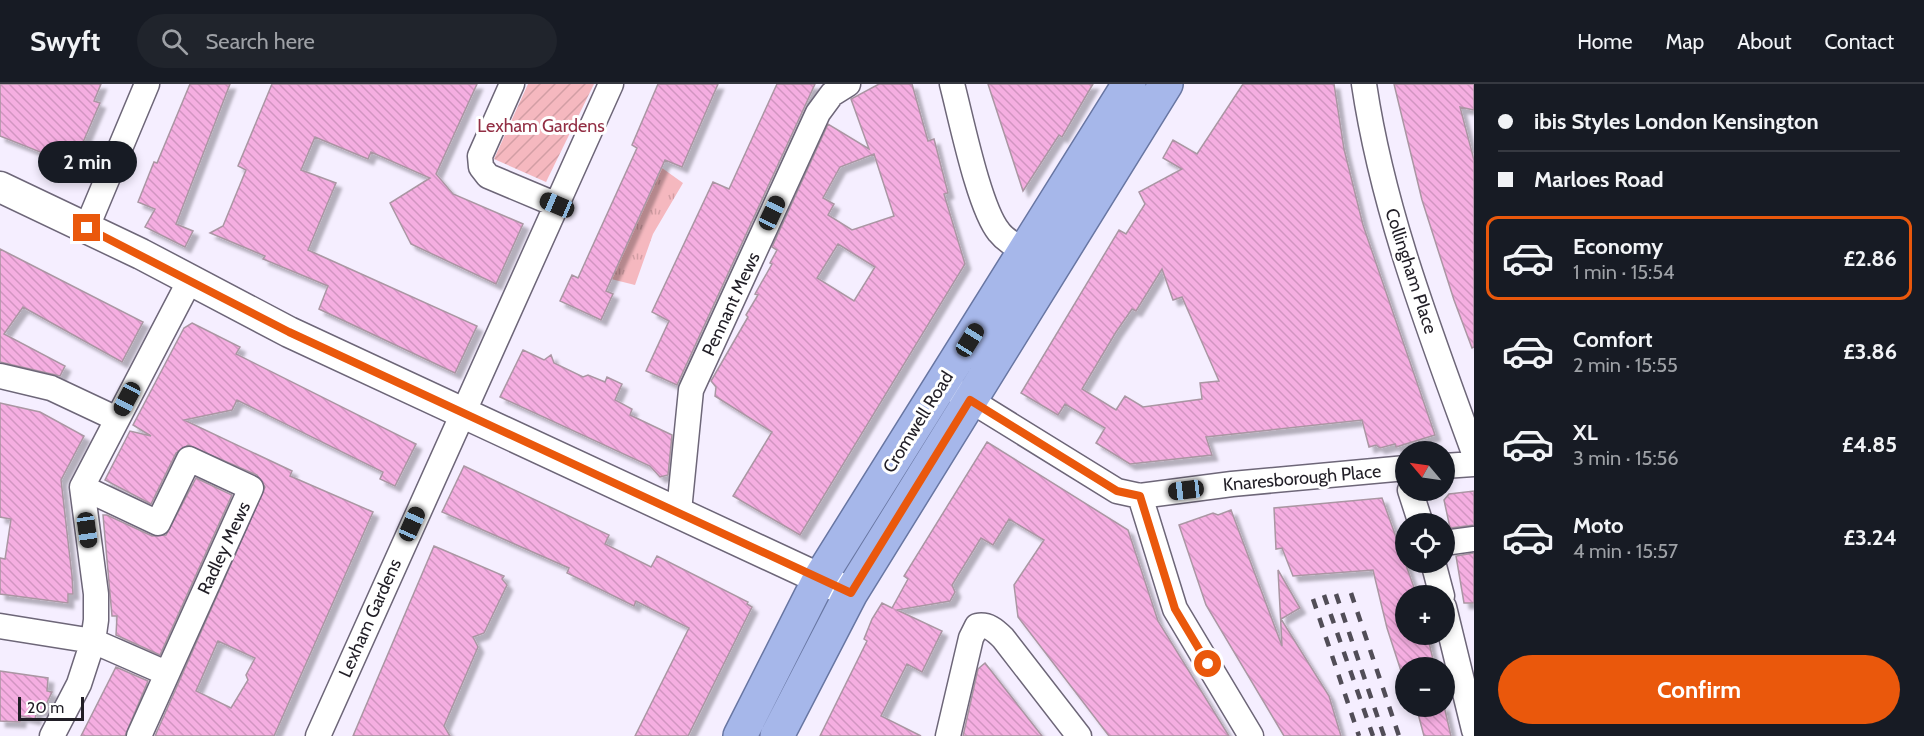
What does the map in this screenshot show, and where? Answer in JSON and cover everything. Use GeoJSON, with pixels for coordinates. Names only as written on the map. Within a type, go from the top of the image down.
{"type":"FeatureCollection","features":[{"type":"Feature","properties":{"kind":"highway","name":"Cromwell Road"},"geometry":{"type":"LineString","coordinates":[[740,736],[820,578],[1129,84]]}},
{"type":"Feature","properties":{"kind":"highway","name":"Cromwell Road"},"geometry":{"type":"LineString","coordinates":[[777,736],[851,593],[1166,84]]}},
{"type":"Feature","properties":{"kind":"street"},"geometry":{"type":"LineString","coordinates":[[87,228],[147,84]]}},
{"type":"Feature","properties":{"kind":"street"},"geometry":{"type":"LineString","coordinates":[[512,84],[480,156],[481,168],[488,176],[557,205]]}},
{"type":"Feature","properties":{"kind":"street","name":"Lexham Gardens"},"geometry":{"type":"LineString","coordinates":[[318,736],[611,84]]}},
{"type":"Feature","properties":{"kind":"street","name":"Pennant Mews"},"geometry":{"type":"LineString","coordinates":[[679,511],[691,390],[818,113],[832,94],[848,84]]}},
{"type":"Feature","properties":{"kind":"street"},"geometry":{"type":"LineString","coordinates":[[952,84],[984,202],[993,222],[1007,240],[1025,251]]}},
{"type":"Feature","properties":{"kind":"street","name":"Collingham Place"},"geometry":{"type":"LineString","coordinates":[[1364,84],[1374,144],[1403,253],[1474,453]]}},
{"type":"Feature","properties":{"kind":"street"},"geometry":{"type":"LineString","coordinates":[[0,187],[87,228],[289,332],[679,511],[851,593]]}},
{"type":"Feature","properties":{"kind":"street"},"geometry":{"type":"LineString","coordinates":[[52,736],[79,684],[93,641],[96,594],[82,487],[190,280]]}},
{"type":"Feature","properties":{"kind":"street"},"geometry":{"type":"LineString","coordinates":[[0,376],[51,388],[117,419]]}},
{"type":"Feature","properties":{"kind":"street","name":"Knaresborough Place"},"geometry":{"type":"LineString","coordinates":[[942,383],[1117,491],[1140,496],[1232,484],[1395,476]]}},
{"type":"Feature","properties":{"kind":"street","name":"Radley Mews"},"geometry":{"type":"LineString","coordinates":[[82,487],[158,523],[189,459],[251,488],[166,673]]}},
{"type":"Feature","properties":{"kind":"street"},"geometry":{"type":"LineString","coordinates":[[1455,465],[1474,464]]}},
{"type":"Feature","properties":{"kind":"street"},"geometry":{"type":"LineString","coordinates":[[1140,496],[1175,609],[1251,736]]}},
{"type":"Feature","properties":{"kind":"street"},"geometry":{"type":"LineString","coordinates":[[1455,542],[1474,540]]}},
{"type":"Feature","properties":{"kind":"street"},"geometry":{"type":"LineString","coordinates":[[948,736],[971,638],[977,626],[983,625],[997,632],[1079,736]]}},
{"type":"Feature","properties":{"kind":"street"},"geometry":{"type":"LineString","coordinates":[[0,626],[93,641],[166,673],[139,736]]}},
{"type":"Feature","properties":{"kind":"street"},"geometry":{"type":"LineString","coordinates":[[1453,645],[1474,730]]}},
{"type":"Feature","properties":{"kind":"green space","name":"Lexham Gardens"},"geometry":{"type":"Polygon","coordinates":[[[528,84],[594,84],[546,182],[494,159],[528,84]]]}},
{"type":"Feature","properties":{"kind":"green space"},"geometry":{"type":"Polygon","coordinates":[[[662,168],[683,183],[653,234],[635,285],[611,279],[662,168]]]}},
{"type":"Feature","properties":{"kind":"building"},"geometry":{"type":"Polygon","coordinates":[[[0,84],[101,84],[94,101],[100,103],[81,147],[88,163],[84,172],[72,173],[63,161],[0,136],[0,84]]]}},
{"type":"Feature","properties":{"kind":"building"},"geometry":{"type":"Polygon","coordinates":[[[190,84],[230,84],[176,224],[193,231],[185,247],[145,227],[155,209],[138,202],[190,84]]]}},
{"type":"Feature","properties":{"kind":"building"},"geometry":{"type":"Polygon","coordinates":[[[272,84],[477,84],[436,174],[453,194],[523,224],[496,284],[411,244],[390,203],[430,178],[371,152],[368,159],[315,137],[301,170],[336,183],[308,250],[477,326],[455,373],[319,309],[328,286],[263,259],[265,256],[210,233],[223,226],[246,170],[238,166],[272,84]]]}},
{"type":"Feature","properties":{"kind":"building"},"geometry":{"type":"Polygon","coordinates":[[[658,84],[718,84],[682,167],[665,160],[606,291],[613,294],[601,320],[560,301],[572,275],[578,278],[637,148],[632,145],[658,84]]]}},
{"type":"Feature","properties":{"kind":"building"},"geometry":{"type":"Polygon","coordinates":[[[777,84],[815,84],[677,385],[646,371],[669,321],[652,312],[713,182],[729,189],[777,84]]]}},
{"type":"Feature","properties":{"kind":"building"},"geometry":{"type":"Polygon","coordinates":[[[879,84],[912,84],[928,141],[934,139],[948,193],[944,194],[965,264],[800,535],[733,496],[772,432],[715,396],[716,387],[711,381],[748,317],[746,315],[758,295],[755,294],[777,250],[772,247],[828,124],[869,149],[851,99],[879,84]],[[874,154],[840,167],[823,198],[834,204],[828,215],[852,230],[894,216],[874,154]],[[838,244],[817,278],[854,301],[875,267],[838,244]]]}},
{"type":"Feature","properties":{"kind":"building"},"geometry":{"type":"Polygon","coordinates":[[[988,84],[1093,84],[1062,137],[1059,135],[1023,191],[988,84]]]}},
{"type":"Feature","properties":{"kind":"building"},"geometry":{"type":"Polygon","coordinates":[[[1243,84],[1334,84],[1344,149],[1363,225],[1435,435],[1416,441],[1395,441],[1395,444],[1380,448],[1376,445],[1369,447],[1362,420],[1206,437],[1212,455],[1130,464],[1096,443],[1105,428],[1065,404],[1058,415],[1021,393],[1119,230],[1126,234],[1145,204],[1139,192],[1182,169],[1163,158],[1173,140],[1197,154],[1243,84]],[[1162,269],[1136,311],[1132,309],[1116,332],[1082,389],[1116,410],[1125,396],[1143,407],[1202,399],[1200,383],[1219,381],[1182,297],[1173,300],[1162,269]]]}},
{"type":"Feature","properties":{"kind":"building"},"geometry":{"type":"Polygon","coordinates":[[[1394,84],[1474,84],[1474,110],[1460,107],[1474,160],[1474,347],[1472,348],[1422,200],[1394,84]]]}},
{"type":"Feature","properties":{"kind":"building"},"geometry":{"type":"Polygon","coordinates":[[[0,249],[143,322],[122,362],[23,307],[4,334],[65,366],[60,376],[0,362],[0,249]]]}},
{"type":"Feature","properties":{"kind":"building"},"geometry":{"type":"Polygon","coordinates":[[[192,323],[240,347],[236,354],[416,444],[395,486],[380,479],[383,472],[237,400],[232,410],[184,420],[292,471],[290,476],[373,512],[274,736],[155,736],[265,487],[257,475],[188,445],[176,453],[151,504],[105,480],[130,431],[151,436],[133,425],[184,328],[192,323]],[[218,641],[196,691],[231,708],[248,680],[246,675],[255,658],[218,641]]]}},
{"type":"Feature","properties":{"kind":"building"},"geometry":{"type":"Polygon","coordinates":[[[523,350],[544,360],[551,355],[554,363],[583,377],[588,375],[605,382],[607,377],[622,384],[615,400],[632,409],[630,415],[672,435],[668,475],[660,477],[650,466],[500,397],[523,350]]]}},
{"type":"Feature","properties":{"kind":"building"},"geometry":{"type":"Polygon","coordinates":[[[0,403],[40,412],[84,436],[61,480],[72,576],[73,594],[68,594],[68,603],[0,594],[0,558],[5,559],[11,519],[0,517],[0,403]]]}},
{"type":"Feature","properties":{"kind":"building"},"geometry":{"type":"Polygon","coordinates":[[[987,442],[1128,530],[1158,621],[1229,736],[1109,736],[1018,617],[1014,585],[1044,540],[1009,519],[993,545],[981,538],[952,585],[955,592],[950,601],[897,610],[942,631],[922,672],[907,664],[881,716],[921,736],[820,736],[867,641],[864,639],[872,619],[882,603],[892,608],[908,579],[904,576],[987,442]]]}},
{"type":"Feature","properties":{"kind":"building"},"geometry":{"type":"Polygon","coordinates":[[[464,466],[609,535],[605,544],[651,567],[657,556],[748,602],[747,604],[752,607],[688,736],[635,736],[689,628],[636,601],[634,606],[567,573],[569,568],[442,512],[464,466]]]}},
{"type":"Feature","properties":{"kind":"building"},"geometry":{"type":"Polygon","coordinates":[[[196,478],[232,495],[160,655],[116,635],[117,616],[112,616],[103,515],[152,536],[166,535],[196,478]]]}},
{"type":"Feature","properties":{"kind":"building"},"geometry":{"type":"Polygon","coordinates":[[[1474,491],[1474,525],[1455,527],[1455,513],[1447,513],[1444,501],[1455,501],[1455,493],[1474,491]]]}},
{"type":"Feature","properties":{"kind":"building"},"geometry":{"type":"Polygon","coordinates":[[[1382,498],[1395,534],[1395,573],[1409,573],[1413,585],[1395,585],[1395,645],[1430,645],[1432,657],[1396,657],[1373,570],[1293,576],[1282,548],[1276,549],[1274,508],[1382,498]]]}},
{"type":"Feature","properties":{"kind":"building"},"geometry":{"type":"Polygon","coordinates":[[[1231,510],[1282,646],[1278,570],[1300,608],[1281,619],[1329,696],[1341,736],[1284,736],[1206,605],[1179,525],[1213,513],[1218,515],[1231,510]]]}},
{"type":"Feature","properties":{"kind":"building"},"geometry":{"type":"Polygon","coordinates":[[[434,546],[504,576],[502,579],[507,585],[484,633],[473,637],[478,647],[444,726],[450,736],[353,736],[434,546]]]}},
{"type":"Feature","properties":{"kind":"building"},"geometry":{"type":"Polygon","coordinates":[[[1474,553],[1474,603],[1464,603],[1456,556],[1474,553]]]}},
{"type":"Feature","properties":{"kind":"building"},"geometry":{"type":"Polygon","coordinates":[[[985,663],[1042,736],[963,736],[978,669],[985,663]]]}},
{"type":"Feature","properties":{"kind":"building"},"geometry":{"type":"Polygon","coordinates":[[[116,667],[148,681],[125,736],[81,736],[116,667]]]}},
{"type":"Feature","properties":{"kind":"building"},"geometry":{"type":"Polygon","coordinates":[[[0,671],[48,678],[47,691],[52,692],[43,711],[37,710],[35,719],[21,716],[20,722],[0,721],[0,671]]]}},
{"type":"Feature","properties":{"kind":"building"},"geometry":{"type":"Polygon","coordinates":[[[1419,717],[1447,717],[1451,736],[1424,736],[1419,717]]]}},
{"type":"Feature","properties":{"kind":"railway"},"geometry":{"type":"LineString","coordinates":[[1351,593],[1399,736]]}},
{"type":"Feature","properties":{"kind":"railway"},"geometry":{"type":"LineString","coordinates":[[1336,594],[1384,736]]}},
{"type":"Feature","properties":{"kind":"railway"},"geometry":{"type":"LineString","coordinates":[[1324,595],[1373,736]]}},
{"type":"Feature","properties":{"kind":"railway"},"geometry":{"type":"LineString","coordinates":[[1313,599],[1359,736]]}},
{"type":"Feature","properties":{"kind":"route"},"geometry":{"type":"LineString","coordinates":[[87,228],[289,332],[851,593],[970,400],[1117,491],[1140,496],[1175,609],[1208,664]]}}]}
